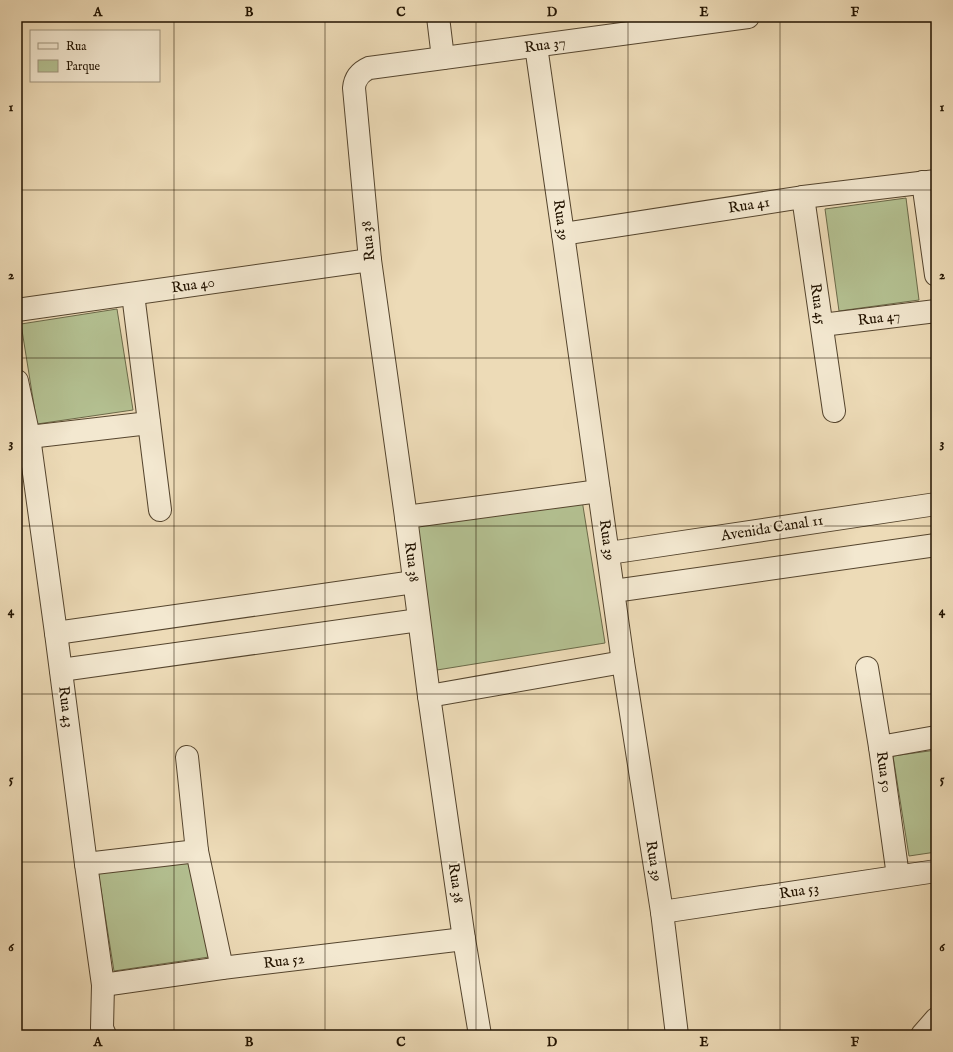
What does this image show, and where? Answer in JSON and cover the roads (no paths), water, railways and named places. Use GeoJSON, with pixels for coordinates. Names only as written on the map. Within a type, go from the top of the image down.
{"type":"FeatureCollection","features":[{"type":"Feature","properties":{"kind":"street"},"geometry":{"type":"LineString","coordinates":[[438,17],[443,58]]}},
{"type":"Feature","properties":{"kind":"street","name":"Rua 37"},"geometry":{"type":"LineString","coordinates":[[354,88],[358,75],[369,68],[748,17]]}},
{"type":"Feature","properties":{"kind":"street","name":"Rua 39"},"geometry":{"type":"LineString","coordinates":[[536,46],[609,553],[623,662],[662,912],[677,1035]]}},
{"type":"Feature","properties":{"kind":"street","name":"Rua 38"},"geometry":{"type":"LineString","coordinates":[[354,88],[370,260],[420,620],[429,696],[464,939],[480,1035]]}},
{"type":"Feature","properties":{"kind":"street"},"geometry":{"type":"LineString","coordinates":[[930,182],[936,275]]}},
{"type":"Feature","properties":{"kind":"street","name":"Rua 41"},"geometry":{"type":"LineString","coordinates":[[563,234],[803,197],[930,182]]}},
{"type":"Feature","properties":{"kind":"street","name":"Rua 45"},"geometry":{"type":"LineString","coordinates":[[803,197],[834,411]]}},
{"type":"Feature","properties":{"kind":"street","name":"Rua 40"},"geometry":{"type":"LineString","coordinates":[[17,310],[370,260]]}},
{"type":"Feature","properties":{"kind":"street"},"geometry":{"type":"LineString","coordinates":[[133,294],[160,510]]}},
{"type":"Feature","properties":{"kind":"street","name":"Rua 47"},"geometry":{"type":"LineString","coordinates":[[822,325],[936,311]]}},
{"type":"Feature","properties":{"kind":"street","name":"Rua 43"},"geometry":{"type":"LineString","coordinates":[[17,381],[29,438],[86,864],[104,985],[102,1028],[105,1035]]}},
{"type":"Feature","properties":{"kind":"street"},"geometry":{"type":"LineString","coordinates":[[29,438],[149,423]]}},
{"type":"Feature","properties":{"kind":"street"},"geometry":{"type":"LineString","coordinates":[[406,517],[599,490]]}},
{"type":"Feature","properties":{"kind":"street","name":"Avenida Canal 11"},"geometry":{"type":"LineString","coordinates":[[609,553],[936,504]]}},
{"type":"Feature","properties":{"kind":"street"},"geometry":{"type":"LineString","coordinates":[[614,591],[936,545]]}},
{"type":"Feature","properties":{"kind":"street"},"geometry":{"type":"LineString","coordinates":[[56,633],[414,582]]}},
{"type":"Feature","properties":{"kind":"street"},"geometry":{"type":"LineString","coordinates":[[61,670],[420,620]]}},
{"type":"Feature","properties":{"kind":"street"},"geometry":{"type":"LineString","coordinates":[[429,696],[623,662]]}},
{"type":"Feature","properties":{"kind":"street","name":"Rua 50"},"geometry":{"type":"LineString","coordinates":[[867,668],[880,747],[898,876]]}},
{"type":"Feature","properties":{"kind":"street"},"geometry":{"type":"LineString","coordinates":[[880,747],[936,737]]}},
{"type":"Feature","properties":{"kind":"street"},"geometry":{"type":"LineString","coordinates":[[187,757],[198,851],[222,968]]}},
{"type":"Feature","properties":{"kind":"street"},"geometry":{"type":"LineString","coordinates":[[86,864],[198,851]]}},
{"type":"Feature","properties":{"kind":"street","name":"Rua 53"},"geometry":{"type":"LineString","coordinates":[[662,912],[936,870]]}},
{"type":"Feature","properties":{"kind":"street","name":"Rua 52"},"geometry":{"type":"LineString","coordinates":[[104,985],[222,968],[464,939]]}},
{"type":"Feature","properties":{"kind":"street"},"geometry":{"type":"LineString","coordinates":[[922,1035],[936,1019]]}}]}
